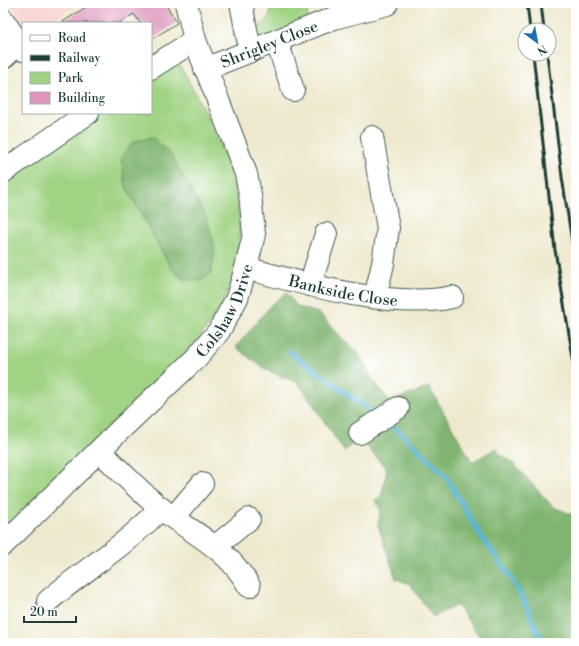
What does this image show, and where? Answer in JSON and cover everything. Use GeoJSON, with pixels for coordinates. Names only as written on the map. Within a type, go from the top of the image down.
{"type":"FeatureCollection","features":[{"type":"Feature","properties":{"kind":"street","name":"Colshaw Drive"},"geometry":{"type":"LineString","coordinates":[[3,545],[208,346],[219,331],[237,298],[254,234],[252,208],[246,174],[205,69],[195,40],[186,3]]}},
{"type":"Feature","properties":{"kind":"street"},"geometry":{"type":"LineString","coordinates":[[241,3],[250,50]]}},
{"type":"Feature","properties":{"kind":"street","name":"Shrigley Close"},"geometry":{"type":"LineString","coordinates":[[205,69],[250,50],[277,42],[332,10],[379,6]]}},
{"type":"Feature","properties":{"kind":"street"},"geometry":{"type":"LineString","coordinates":[[5,22],[15,51]]}},
{"type":"Feature","properties":{"kind":"street"},"geometry":{"type":"LineString","coordinates":[[152,67],[195,40]]}},
{"type":"Feature","properties":{"kind":"street"},"geometry":{"type":"LineString","coordinates":[[277,42],[293,90]]}},
{"type":"Feature","properties":{"kind":"street"},"geometry":{"type":"LineString","coordinates":[[3,172],[87,114]]}},
{"type":"Feature","properties":{"kind":"street"},"geometry":{"type":"LineString","coordinates":[[372,137],[388,228],[383,264],[375,297]]}},
{"type":"Feature","properties":{"kind":"street"},"geometry":{"type":"LineString","coordinates":[[310,285],[326,234]]}},
{"type":"Feature","properties":{"kind":"street","name":"Bankside Close"},"geometry":{"type":"LineString","coordinates":[[246,268],[310,285],[375,297],[424,301],[447,298]]}},
{"type":"Feature","properties":{"kind":"street"},"geometry":{"type":"LineString","coordinates":[[360,433],[398,408]]}},
{"type":"Feature","properties":{"kind":"street"},"geometry":{"type":"LineString","coordinates":[[100,451],[136,487],[167,513],[216,546],[237,568],[249,586]]}},
{"type":"Feature","properties":{"kind":"street"},"geometry":{"type":"LineString","coordinates":[[48,601],[76,577],[125,542],[144,526],[167,513],[202,484]]}},
{"type":"Feature","properties":{"kind":"street"},"geometry":{"type":"LineString","coordinates":[[216,546],[249,519]]}},
{"type":"Feature","properties":{"kind":"shaded area"},"geometry":{"type":"Polygon","coordinates":[[[10,3],[80,3],[50,22],[22,22],[10,3]]]}},
{"type":"Feature","properties":{"kind":"green space"},"geometry":{"type":"Polygon","coordinates":[[[270,3],[306,3],[308,20],[263,38],[257,36],[254,28],[262,25],[268,19],[271,8],[270,3]]]}},
{"type":"Feature","properties":{"kind":"green space"},"geometry":{"type":"Polygon","coordinates":[[[174,54],[218,140],[229,170],[237,200],[240,231],[236,263],[226,295],[217,313],[197,341],[3,529],[3,173],[88,114],[152,114],[152,69],[174,54]],[[126,187],[171,268],[183,279],[126,187]]]}},
{"type":"Feature","properties":{"kind":"green space"},"geometry":{"type":"Polygon","coordinates":[[[153,137],[172,156],[207,219],[215,248],[211,273],[201,281],[183,279],[171,268],[126,187],[121,158],[133,142],[153,137]]]}},
{"type":"Feature","properties":{"kind":"green space"},"geometry":{"type":"Polygon","coordinates":[[[286,293],[298,307],[319,313],[344,340],[358,352],[371,377],[390,402],[429,387],[472,462],[497,448],[498,453],[511,461],[553,507],[576,516],[574,570],[576,575],[576,643],[484,643],[457,605],[433,617],[410,584],[396,579],[378,525],[381,510],[375,500],[381,496],[387,470],[360,438],[344,451],[298,382],[272,373],[236,347],[272,304],[286,293]]]}},
{"type":"Feature","properties":{"kind":"building"},"geometry":{"type":"Polygon","coordinates":[[[92,3],[165,3],[177,23],[152,39],[152,22],[139,22],[134,14],[121,22],[63,22],[92,3]]]}},
{"type":"Feature","properties":{"kind":"waterway"},"geometry":{"type":"LineString","coordinates":[[290,352],[376,415]]}},
{"type":"Feature","properties":{"kind":"waterway"},"geometry":{"type":"LineString","coordinates":[[386,422],[402,434],[445,475],[482,538],[508,573],[525,603],[543,643]]}},
{"type":"Feature","properties":{"kind":"railway"},"geometry":{"type":"LineString","coordinates":[[527,3],[529,22]]}},
{"type":"Feature","properties":{"kind":"railway"},"geometry":{"type":"LineString","coordinates":[[541,3],[543,22]]}},
{"type":"Feature","properties":{"kind":"railway"},"geometry":{"type":"LineString","coordinates":[[534,62],[555,250],[576,376]]}},
{"type":"Feature","properties":{"kind":"railway"},"geometry":{"type":"LineString","coordinates":[[548,62],[562,177],[576,268]]}}]}
